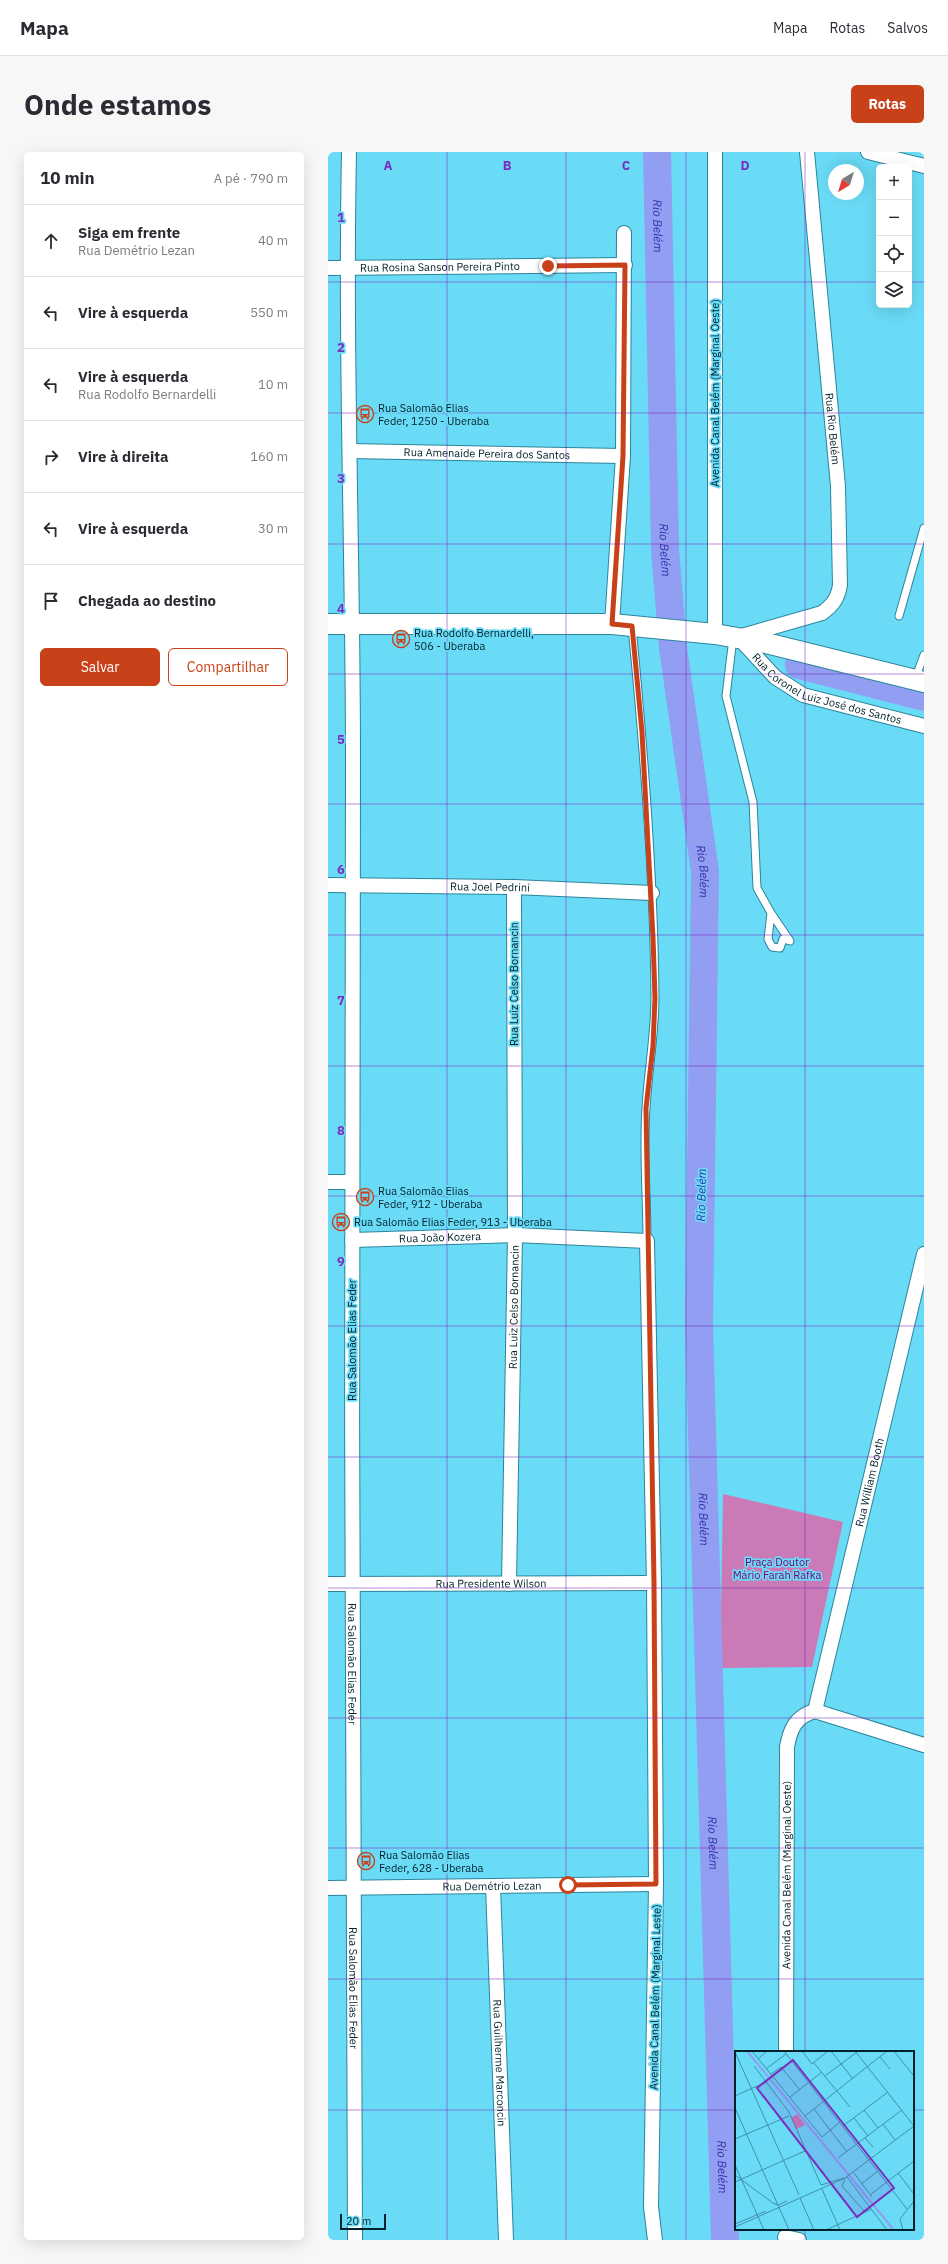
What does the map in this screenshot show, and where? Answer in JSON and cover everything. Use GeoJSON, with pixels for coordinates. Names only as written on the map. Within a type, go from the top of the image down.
{"type":"FeatureCollection","features":[{"type":"Feature","properties":{"kind":"street","name":"Rua Salomão Elias Feder"},"geometry":{"type":"LineString","coordinates":[[349,152],[347,268],[353,624],[352,1887],[355,2240]]}},
{"type":"Feature","properties":{"kind":"street","name":"Avenida Canal Belém (Marginal Oeste)"},"geometry":{"type":"LineString","coordinates":[[715,152],[721,635]]}},
{"type":"Feature","properties":{"kind":"street","name":"Rua Rio Belém"},"geometry":{"type":"LineString","coordinates":[[721,635],[822,613],[831,606],[838,596],[840,585],[838,486],[807,152]]}},
{"type":"Feature","properties":{"kind":"street"},"geometry":{"type":"LineString","coordinates":[[868,152],[924,166]]}},
{"type":"Feature","properties":{"kind":"street"},"geometry":{"type":"LineString","coordinates":[[612,624],[623,456],[624,233]]}},
{"type":"Feature","properties":{"kind":"street","name":"Rua Rosina Sanson Pereira Pinto"},"geometry":{"type":"LineString","coordinates":[[328,268],[625,265]]}},
{"type":"Feature","properties":{"kind":"street","name":"Rua Amenaide Pereira dos Santos"},"geometry":{"type":"LineString","coordinates":[[350,451],[623,456]]}},
{"type":"Feature","properties":{"kind":"street"},"geometry":{"type":"LineString","coordinates":[[328,624],[612,624],[721,635]]}},
{"type":"Feature","properties":{"kind":"street","name":"Rua Coronel Luiz José dos Santos"},"geometry":{"type":"LineString","coordinates":[[721,635],[919,681]]}},
{"type":"Feature","properties":{"kind":"street","name":"Rua Coronel Luiz José dos Santos"},"geometry":{"type":"LineString","coordinates":[[721,635],[775,677],[803,695],[924,726]]}},
{"type":"Feature","properties":{"kind":"street","name":"Rua Joel Pedrini"},"geometry":{"type":"LineString","coordinates":[[328,885],[514,887],[652,893]]}},
{"type":"Feature","properties":{"kind":"street","name":"Rua Luiz Celso Bornancin"},"geometry":{"type":"LineString","coordinates":[[509,1584],[516,1235],[514,887]]}},
{"type":"Feature","properties":{"kind":"street"},"geometry":{"type":"LineString","coordinates":[[328,1182],[352,1182]]}},
{"type":"Feature","properties":{"kind":"street","name":"Rua João Kozera"},"geometry":{"type":"LineString","coordinates":[[352,1240],[516,1235],[648,1241]]}},
{"type":"Feature","properties":{"kind":"street","name":"Avenida Canal Belém (Marginal Leste)"},"geometry":{"type":"LineString","coordinates":[[648,1241],[654,1583],[656,1884],[651,2207],[655,2240]]}},
{"type":"Feature","properties":{"kind":"street","name":"Rua William Booth"},"geometry":{"type":"LineString","coordinates":[[815,1711],[924,1254]]}},
{"type":"Feature","properties":{"kind":"street","name":"Rua Presidente Wilson"},"geometry":{"type":"LineString","coordinates":[[328,1584],[654,1583]]}},
{"type":"Feature","properties":{"kind":"street","name":"Avenida Canal Belém (Marginal Oeste)"},"geometry":{"type":"LineString","coordinates":[[786,2051],[787,1747],[789,1735],[795,1723],[804,1714],[815,1711]]}},
{"type":"Feature","properties":{"kind":"street"},"geometry":{"type":"LineString","coordinates":[[815,1711],[924,1745]]}},
{"type":"Feature","properties":{"kind":"street","name":"Rua Demétrio Lezan"},"geometry":{"type":"LineString","coordinates":[[328,1888],[656,1884]]}},
{"type":"Feature","properties":{"kind":"street","name":"Rua Guilherme Marconcin"},"geometry":{"type":"LineString","coordinates":[[493,1886],[506,2240]]}},
{"type":"Feature","properties":{"kind":"street"},"geometry":{"type":"LineString","coordinates":[[785,2235],[799,2240]]}},
{"type":"Feature","properties":{"kind":"lane"},"geometry":{"type":"LineString","coordinates":[[899,616],[924,528]]}},
{"type":"Feature","properties":{"kind":"lane","name":"Avenida Canal Belém (Marginal Leste)"},"geometry":{"type":"LineString","coordinates":[[632,626],[642,732],[652,893],[655,998],[653,1046],[646,1108],[648,1241]]}},
{"type":"Feature","properties":{"kind":"lane"},"geometry":{"type":"LineString","coordinates":[[721,635],[726,696],[753,802],[757,888],[771,913],[790,941],[783,939],[780,948],[772,947],[768,939],[771,913]]}},
{"type":"Feature","properties":{"kind":"lane"},"geometry":{"type":"LineString","coordinates":[[919,681],[924,655]]}},
{"type":"Feature","properties":{"kind":"green space","name":"Praça Doutor Mário Farah Rafka"},"geometry":{"type":"Polygon","coordinates":[[[723,1494],[843,1522],[812,1667],[720,1668],[723,1494]]]}},
{"type":"Feature","properties":{"kind":"waterway","name":"Rio Belém"},"geometry":{"type":"LineString","coordinates":[[657,152],[665,549],[673,648],[705,871],[699,1324],[725,2240]]}},
{"type":"Feature","properties":{"kind":"waterway"},"geometry":{"type":"LineString","coordinates":[[799,665],[924,697]]}},
{"type":"Feature","properties":{"kind":"place","name":"Rua Salomão Elias Feder, 1250 - Uberaba"},"geometry":{"type":"Point","coordinates":[365,414]}},
{"type":"Feature","properties":{"kind":"place","name":"Rua Rodolfo Bernardelli, 506 - Uberaba"},"geometry":{"type":"Point","coordinates":[401,639]}},
{"type":"Feature","properties":{"kind":"place","name":"Rua Salomão Elias Feder, 912 - Uberaba"},"geometry":{"type":"Point","coordinates":[365,1197]}},
{"type":"Feature","properties":{"kind":"place","name":"Rua Salomão Elias Feder, 913 - Uberaba"},"geometry":{"type":"Point","coordinates":[341,1222]}},
{"type":"Feature","properties":{"kind":"place","name":"Rua Salomão Elias Feder, 628 - Uberaba"},"geometry":{"type":"Point","coordinates":[366,1861]}},
{"type":"Feature","properties":{"kind":"route"},"geometry":{"type":"LineString","coordinates":[[548,266],[625,265],[623,456],[612,624],[632,626],[642,732],[652,893],[655,998],[653,1046],[646,1108],[646,1171],[654,1583],[656,1884],[568,1885]]}}]}
